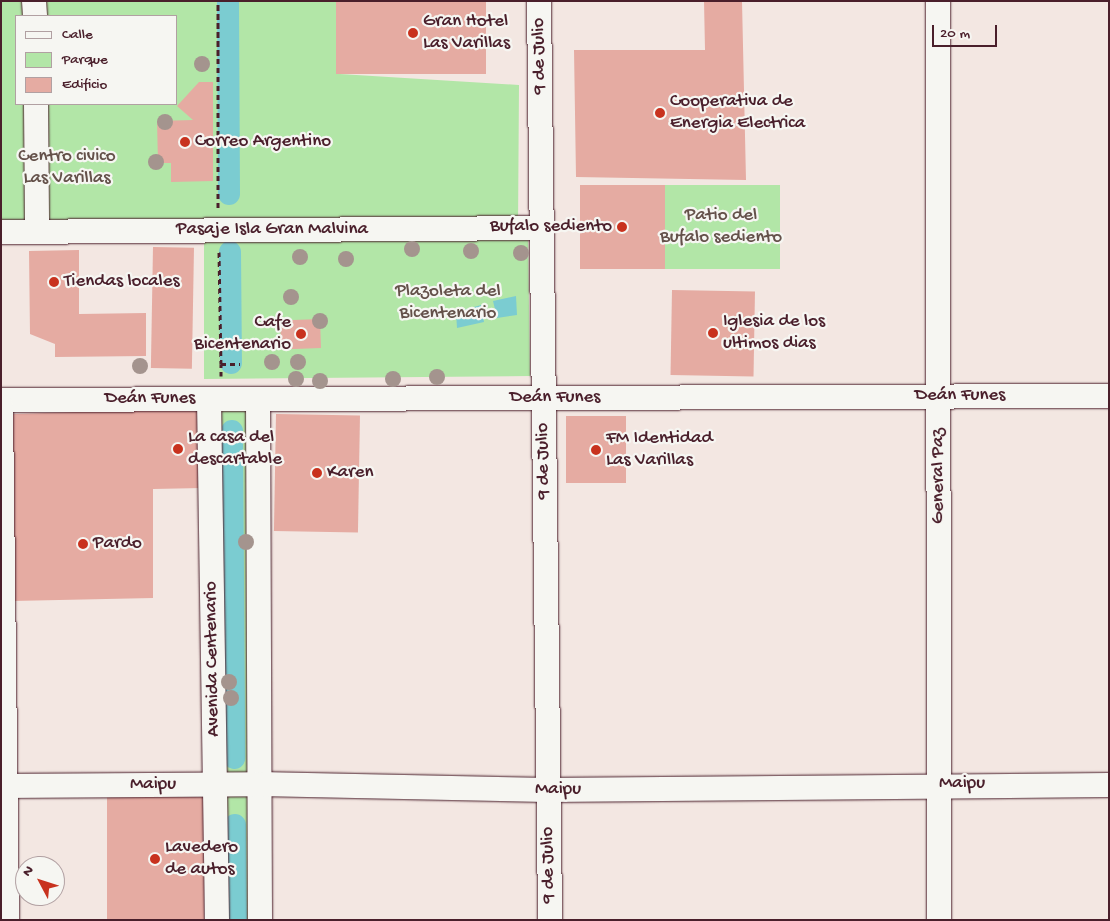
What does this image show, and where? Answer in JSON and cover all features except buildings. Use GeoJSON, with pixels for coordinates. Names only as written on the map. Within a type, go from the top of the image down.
{"type":"FeatureCollection","features":[{"type":"Feature","properties":{"kind":"street"},"geometry":{"type":"LineString","coordinates":[[34,1],[34,15]]}},
{"type":"Feature","properties":{"kind":"street","name":"9 de Julio"},"geometry":{"type":"LineString","coordinates":[[539,1],[550,920]]}},
{"type":"Feature","properties":{"kind":"street","name":"General Paz"},"geometry":{"type":"LineString","coordinates":[[938,1],[939,920]]}},
{"type":"Feature","properties":{"kind":"street"},"geometry":{"type":"LineString","coordinates":[[36,105],[37,231]]}},
{"type":"Feature","properties":{"kind":"street","name":"Pasaje Isla Gran Malvina"},"geometry":{"type":"LineString","coordinates":[[1,232],[543,228]]}},
{"type":"Feature","properties":{"kind":"street","name":"Deán Funes"},"geometry":{"type":"LineString","coordinates":[[1,400],[1109,396]]}},
{"type":"Feature","properties":{"kind":"street","name":"Avenida Centenario"},"geometry":{"type":"LineString","coordinates":[[209,399],[216,920]]}},
{"type":"Feature","properties":{"kind":"street"},"geometry":{"type":"LineString","coordinates":[[258,399],[260,920]]}},
{"type":"Feature","properties":{"kind":"street"},"geometry":{"type":"LineString","coordinates":[[1,406],[7,920]]}},
{"type":"Feature","properties":{"kind":"street","name":"Maipu"},"geometry":{"type":"LineString","coordinates":[[4,786],[259,784],[547,790],[938,784],[1109,784]]}},
{"type":"Feature","properties":{"kind":"path"},"geometry":{"type":"LineString","coordinates":[[218,1],[219,230],[222,364],[240,364]]}},
{"type":"Feature","properties":{"kind":"green space"},"geometry":{"type":"Polygon","coordinates":[[[1,1],[336,1],[340,74],[519,85],[518,228],[528,238],[530,376],[204,379],[204,242],[1,232],[1,1]]]}},
{"type":"Feature","properties":{"kind":"green space","name":"Patio del Bufalo sediento"},"geometry":{"type":"Polygon","coordinates":[[[665,185],[780,185],[780,269],[665,269],[665,185]]]}},
{"type":"Feature","properties":{"kind":"green space"},"geometry":{"type":"Polygon","coordinates":[[[216,406],[252,406],[252,920],[216,920],[216,406]]]}},
{"type":"Feature","properties":{"kind":"water"},"geometry":{"type":"Polygon","coordinates":[[[516,296],[517,315],[497,318],[493,301],[516,296]]]}},
{"type":"Feature","properties":{"kind":"water"},"geometry":{"type":"Polygon","coordinates":[[[481,305],[484,322],[457,328],[456,312],[481,305]]]}},
{"type":"Feature","properties":{"kind":"waterway"},"geometry":{"type":"LineString","coordinates":[[228,1],[229,194]]}},
{"type":"Feature","properties":{"kind":"waterway"},"geometry":{"type":"LineString","coordinates":[[230,252],[231,363]]}},
{"type":"Feature","properties":{"kind":"waterway"},"geometry":{"type":"LineString","coordinates":[[232,431],[234,758]]}},
{"type":"Feature","properties":{"kind":"waterway"},"geometry":{"type":"LineString","coordinates":[[235,825],[236,920]]}},
{"type":"Feature","properties":{"kind":"place","name":"Gran Hotel Las Varillas"},"geometry":{"type":"Point","coordinates":[413,33]}},
{"type":"Feature","properties":{"kind":"place","name":"Cooperativa de Energia Electrica"},"geometry":{"type":"Point","coordinates":[660,113]}},
{"type":"Feature","properties":{"kind":"place","name":"Correo Argentino"},"geometry":{"type":"Point","coordinates":[185,142]}},
{"type":"Feature","properties":{"kind":"place","name":"Bufalo sediento"},"geometry":{"type":"Point","coordinates":[622,227]}},
{"type":"Feature","properties":{"kind":"place","name":"Tiendas locales"},"geometry":{"type":"Point","coordinates":[54,282]}},
{"type":"Feature","properties":{"kind":"place","name":"Iglesia de los ultimos dias"},"geometry":{"type":"Point","coordinates":[713,333]}},
{"type":"Feature","properties":{"kind":"place","name":"Cafe Bicentenario"},"geometry":{"type":"Point","coordinates":[301,334]}},
{"type":"Feature","properties":{"kind":"place","name":"La casa del descartable"},"geometry":{"type":"Point","coordinates":[178,449]}},
{"type":"Feature","properties":{"kind":"place","name":"FM Identidad Las Varillas"},"geometry":{"type":"Point","coordinates":[596,450]}},
{"type":"Feature","properties":{"kind":"place","name":"Karen"},"geometry":{"type":"Point","coordinates":[317,473]}},
{"type":"Feature","properties":{"kind":"place","name":"Pardo"},"geometry":{"type":"Point","coordinates":[83,544]}},
{"type":"Feature","properties":{"kind":"place","name":"Lavedero de autos"},"geometry":{"type":"Point","coordinates":[155,859]}},
{"type":"Feature","properties":{"kind":"park label","name":"Centro civico Las Varillas"},"geometry":{"type":"Point","coordinates":[67,168]}},
{"type":"Feature","properties":{"kind":"park label","name":"Plazoleta del Bicentenario"},"geometry":{"type":"Point","coordinates":[448,303]}}]}
